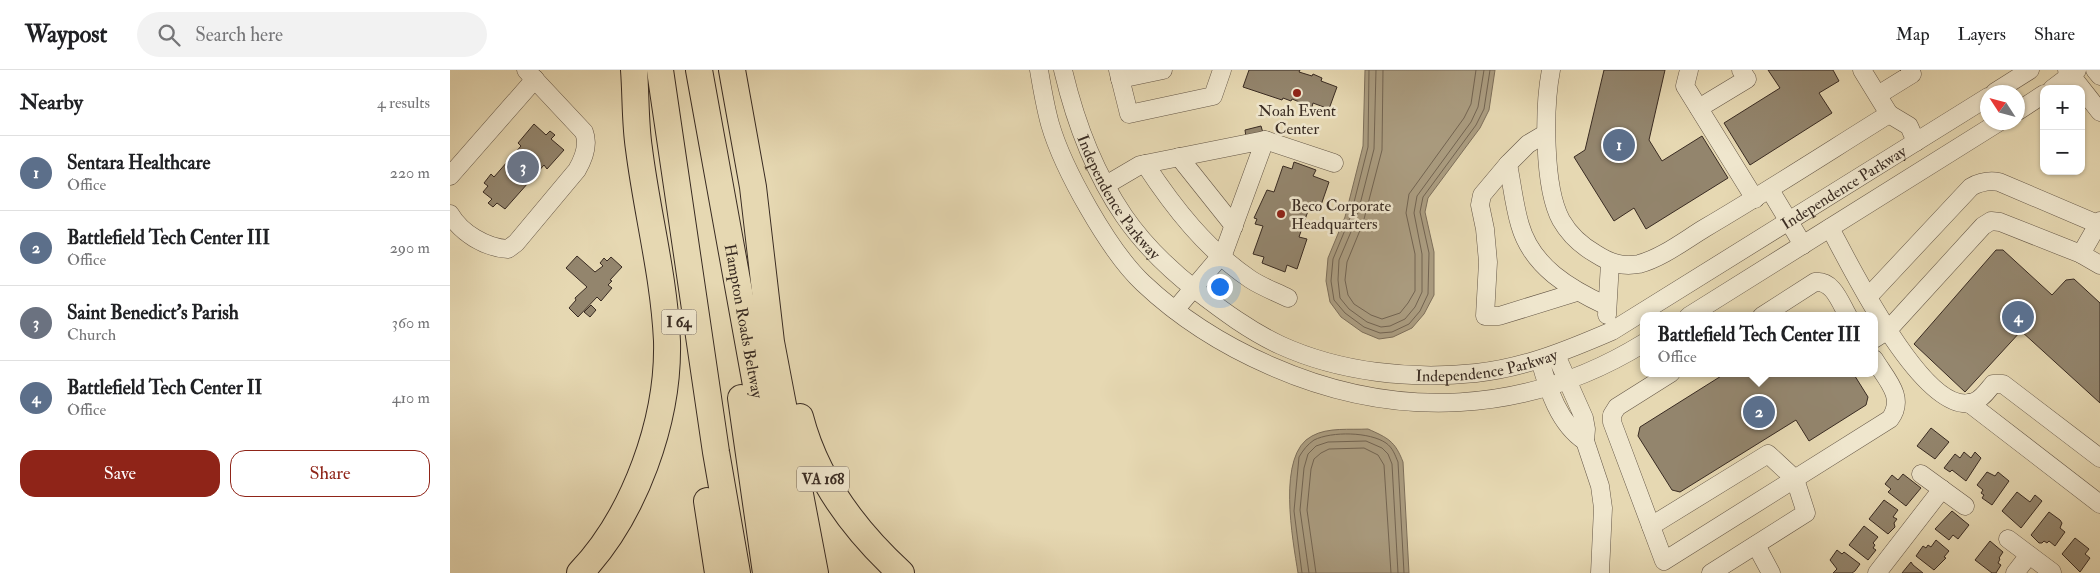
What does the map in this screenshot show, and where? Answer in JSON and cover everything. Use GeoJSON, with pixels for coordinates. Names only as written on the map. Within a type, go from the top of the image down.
{"type":"FeatureCollection","features":[{"type":"Feature","properties":{"kind":"highway"},"geometry":{"type":"LineString","coordinates":[[580,573],[602,546],[620,517],[637,483],[656,428],[666,367],[664,306],[638,148],[634,70]]}},
{"type":"Feature","properties":{"kind":"highway","name":"I 64"},"geometry":{"type":"LineString","coordinates":[[641,70],[665,239],[718,573]]}},
{"type":"Feature","properties":{"kind":"highway"},"geometry":{"type":"LineString","coordinates":[[660,70],[716,452],[737,573]]}},
{"type":"Feature","properties":{"kind":"highway"},"geometry":{"type":"LineString","coordinates":[[689,70],[734,351],[766,573]]}},
{"type":"Feature","properties":{"kind":"highway","name":"Hampton Roads Beltway"},"geometry":{"type":"LineString","coordinates":[[699,70],[790,573]]}},
{"type":"Feature","properties":{"kind":"highway"},"geometry":{"type":"LineString","coordinates":[[732,70],[753,187],[771,342],[815,573]]}},
{"type":"Feature","properties":{"kind":"highway","name":"VA 168"},"geometry":{"type":"LineString","coordinates":[[776,368],[792,387],[806,440],[823,479],[842,509],[870,542],[901,573]]}},
{"type":"Feature","properties":{"kind":"street","name":"Independence Parkway"},"geometry":{"type":"LineString","coordinates":[[1039,70],[1051,125],[1068,168],[1090,210],[1114,247],[1142,282],[1176,310],[1235,350],[1295,377],[1361,396],[1395,402],[1458,403],[1495,399],[1548,388],[1591,372],[1640,345]]}},
{"type":"Feature","properties":{"kind":"street","name":"Independence Parkway"},"geometry":{"type":"LineString","coordinates":[[1063,70],[1078,124],[1094,165],[1124,216],[1168,268],[1241,323],[1279,344],[1318,360],[1359,368],[1440,376],[1478,373],[1548,357],[1606,333],[1980,102]]}},
{"type":"Feature","properties":{"kind":"street"},"geometry":{"type":"LineString","coordinates":[[1162,70],[1119,74],[1129,114],[1214,96],[1222,70]]}},
{"type":"Feature","properties":{"kind":"street"},"geometry":{"type":"LineString","coordinates":[[1551,70],[1546,104],[1545,134],[1551,184],[1560,219],[1582,244],[1610,263],[1623,266],[1650,260],[1762,194],[1889,114]]}},
{"type":"Feature","properties":{"kind":"street"},"geometry":{"type":"LineString","coordinates":[[1689,70],[1685,86],[1699,108],[1762,194],[1788,220],[1804,245]]}},
{"type":"Feature","properties":{"kind":"street"},"geometry":{"type":"LineString","coordinates":[[1699,108],[1747,79],[1742,70]]}},
{"type":"Feature","properties":{"kind":"street"},"geometry":{"type":"LineString","coordinates":[[1862,70],[1889,114],[1909,126],[1916,142]]}},
{"type":"Feature","properties":{"kind":"street"},"geometry":{"type":"LineString","coordinates":[[1878,95],[1912,74],[1910,70]]}},
{"type":"Feature","properties":{"kind":"street"},"geometry":{"type":"LineString","coordinates":[[2006,85],[2030,70]]}},
{"type":"Feature","properties":{"kind":"street"},"geometry":{"type":"LineString","coordinates":[[2095,70],[2100,76]]}},
{"type":"Feature","properties":{"kind":"street"},"geometry":{"type":"LineString","coordinates":[[2057,85],[2072,72],[2100,112]]}},
{"type":"Feature","properties":{"kind":"street"},"geometry":{"type":"LineString","coordinates":[[450,176],[531,74],[584,132],[587,139],[584,158],[577,170],[516,244],[508,249],[492,246],[481,241],[463,230],[450,214]]}},
{"type":"Feature","properties":{"kind":"street"},"geometry":{"type":"LineString","coordinates":[[2025,106],[2040,97]]}},
{"type":"Feature","properties":{"kind":"street","name":"Independence Parkway"},"geometry":{"type":"LineString","coordinates":[[1695,312],[1986,130]]}},
{"type":"Feature","properties":{"kind":"street"},"geometry":{"type":"LineString","coordinates":[[1545,134],[1528,144],[1482,194],[1480,201],[1488,262],[1485,316],[1499,316],[1577,292]]}},
{"type":"Feature","properties":{"kind":"street"},"geometry":{"type":"LineString","coordinates":[[1176,310],[1221,256],[1234,226],[1265,140]]}},
{"type":"Feature","properties":{"kind":"street"},"geometry":{"type":"LineString","coordinates":[[1106,185],[1145,164],[1265,140],[1334,163]]}},
{"type":"Feature","properties":{"kind":"street"},"geometry":{"type":"LineString","coordinates":[[1179,157],[1234,226]]}},
{"type":"Feature","properties":{"kind":"street"},"geometry":{"type":"LineString","coordinates":[[1145,164],[1178,212],[1221,256],[1252,280],[1288,298]]}},
{"type":"Feature","properties":{"kind":"street"},"geometry":{"type":"LineString","coordinates":[[1508,164],[1520,225],[1527,243],[1554,276],[1577,292],[1608,306]]}},
{"type":"Feature","properties":{"kind":"street"},"geometry":{"type":"LineString","coordinates":[[1868,297],[1970,187],[1979,182],[1990,180],[1999,182],[2099,223],[2081,254]]}},
{"type":"Feature","properties":{"kind":"street"},"geometry":{"type":"LineString","coordinates":[[2100,265],[2081,254],[2000,222],[1991,221],[1983,226],[1881,335],[1906,358],[1928,385],[1943,395],[1961,403],[1969,404],[2100,504]]}},
{"type":"Feature","properties":{"kind":"street"},"geometry":{"type":"LineString","coordinates":[[1830,228],[1868,297],[1873,312]]}},
{"type":"Feature","properties":{"kind":"street"},"geometry":{"type":"LineString","coordinates":[[1606,333],[1610,263]]}},
{"type":"Feature","properties":{"kind":"street"},"geometry":{"type":"LineString","coordinates":[[1831,288],[1856,274]]}},
{"type":"Feature","properties":{"kind":"street"},"geometry":{"type":"LineString","coordinates":[[1768,312],[1815,282],[1826,283],[1846,312]]}},
{"type":"Feature","properties":{"kind":"street"},"geometry":{"type":"LineString","coordinates":[[1548,357],[1567,381],[1584,418],[1586,428],[1585,441],[1601,493],[1603,508],[1600,573]]}},
{"type":"Feature","properties":{"kind":"street"},"geometry":{"type":"LineString","coordinates":[[1548,357],[1548,388],[1568,427],[1574,434],[1585,441]]}},
{"type":"Feature","properties":{"kind":"street"},"geometry":{"type":"LineString","coordinates":[[1666,377],[1617,408],[1612,415],[1612,422],[1667,567],[1795,479],[1890,419],[1896,411],[1897,398],[1878,366]]}},
{"type":"Feature","properties":{"kind":"street"},"geometry":{"type":"LineString","coordinates":[[1969,404],[1980,399],[1993,384],[2003,384],[2100,458]]}},
{"type":"Feature","properties":{"kind":"street"},"geometry":{"type":"LineString","coordinates":[[1651,526],[1768,454],[1795,479],[1806,513],[1711,573]]}},
{"type":"Feature","properties":{"kind":"street"},"geometry":{"type":"LineString","coordinates":[[1921,474],[1964,506]]}},
{"type":"Feature","properties":{"kind":"street"},"geometry":{"type":"LineString","coordinates":[[1877,573],[1942,489]]}},
{"type":"Feature","properties":{"kind":"street"},"geometry":{"type":"LineString","coordinates":[[2008,539],[2052,572]]}},
{"type":"Feature","properties":{"kind":"street"},"geometry":{"type":"LineString","coordinates":[[1756,544],[1771,573]]}},
{"type":"Feature","properties":{"kind":"street"},"geometry":{"type":"LineString","coordinates":[[2015,573],[2029,555]]}},
{"type":"Feature","properties":{"kind":"water"},"geometry":{"type":"Polygon","coordinates":[[[1365,70],[1495,70],[1489,110],[1480,128],[1428,198],[1425,212],[1434,252],[1434,295],[1424,314],[1412,328],[1393,337],[1379,339],[1362,332],[1341,317],[1330,302],[1326,281],[1328,258],[1345,217],[1363,146],[1365,70]]]}},
{"type":"Feature","properties":{"kind":"water"},"geometry":{"type":"Polygon","coordinates":[[[1368,429],[1390,441],[1397,449],[1403,462],[1409,573],[1298,573],[1293,541],[1290,499],[1290,479],[1294,460],[1301,446],[1318,433],[1368,429]]]}},
{"type":"Feature","properties":{"kind":"building","name":"Noah Event Center"},"geometry":{"type":"Polygon","coordinates":[[[1249,70],[1300,70],[1299,72],[1312,76],[1313,74],[1322,78],[1321,81],[1337,87],[1329,109],[1313,103],[1312,107],[1292,99],[1291,101],[1283,98],[1282,100],[1243,87],[1249,70]]]}},
{"type":"Feature","properties":{"kind":"building"},"geometry":{"type":"Polygon","coordinates":[[[1604,70],[1665,70],[1649,140],[1662,161],[1702,136],[1728,178],[1646,229],[1634,208],[1614,221],[1574,157],[1585,150],[1604,70]]]}},
{"type":"Feature","properties":{"kind":"building"},"geometry":{"type":"Polygon","coordinates":[[[1768,70],[1833,70],[1839,81],[1819,93],[1832,113],[1750,165],[1724,123],[1780,88],[1768,70]]]}},
{"type":"Feature","properties":{"kind":"building"},"geometry":{"type":"Polygon","coordinates":[[[534,124],[546,135],[550,131],[555,135],[551,139],[564,150],[547,169],[544,165],[505,209],[497,203],[493,207],[488,203],[492,199],[483,192],[488,186],[484,183],[491,174],[494,177],[521,146],[518,143],[534,124]]]}},
{"type":"Feature","properties":{"kind":"building"},"geometry":{"type":"Polygon","coordinates":[[[1261,126],[1263,133],[1246,137],[1245,130],[1261,126]]]}},
{"type":"Feature","properties":{"kind":"building","name":"Beco Corporate Headquarters"},"geometry":{"type":"Polygon","coordinates":[[[1294,162],[1316,170],[1313,176],[1329,182],[1319,211],[1309,208],[1299,237],[1307,239],[1297,269],[1287,265],[1285,272],[1262,263],[1264,257],[1253,254],[1263,226],[1255,224],[1257,219],[1254,218],[1267,190],[1274,192],[1283,166],[1292,169],[1294,162]]]}},
{"type":"Feature","properties":{"kind":"building"},"geometry":{"type":"Polygon","coordinates":[[[1996,250],[2003,250],[2052,295],[2066,280],[2074,279],[2100,303],[2100,403],[2021,331],[1965,392],[1914,344],[1996,250]]]}},
{"type":"Feature","properties":{"kind":"building"},"geometry":{"type":"Polygon","coordinates":[[[577,256],[595,272],[603,266],[600,263],[604,258],[607,261],[611,257],[622,267],[610,280],[612,281],[608,285],[612,288],[601,301],[597,297],[578,317],[569,308],[576,300],[575,298],[587,287],[566,268],[577,256]]]}},
{"type":"Feature","properties":{"kind":"building"},"geometry":{"type":"Polygon","coordinates":[[[591,305],[596,310],[590,317],[584,312],[591,305]]]}},
{"type":"Feature","properties":{"kind":"building"},"geometry":{"type":"Polygon","coordinates":[[[1720,377],[1856,377],[1868,397],[1866,405],[1809,441],[1796,420],[1680,492],[1672,490],[1638,436],[1640,427],[1720,377]]]}},
{"type":"Feature","properties":{"kind":"building"},"geometry":{"type":"Polygon","coordinates":[[[1931,428],[1949,442],[1935,459],[1917,446],[1931,428]]]}},
{"type":"Feature","properties":{"kind":"building"},"geometry":{"type":"Polygon","coordinates":[[[1964,452],[1971,458],[1975,452],[1981,458],[1966,481],[1952,470],[1950,472],[1944,468],[1955,454],[1960,458],[1964,452]]]}},
{"type":"Feature","properties":{"kind":"building"},"geometry":{"type":"Polygon","coordinates":[[[1987,472],[1995,476],[1998,472],[2009,481],[1992,505],[1982,498],[1984,495],[1981,493],[1983,490],[1977,485],[1987,472]]]}},
{"type":"Feature","properties":{"kind":"building"},"geometry":{"type":"Polygon","coordinates":[[[1903,474],[1921,488],[1906,506],[1888,492],[1891,489],[1885,484],[1892,475],[1898,480],[1903,474]]]}},
{"type":"Feature","properties":{"kind":"building"},"geometry":{"type":"Polygon","coordinates":[[[2017,492],[2030,502],[2035,495],[2042,501],[2021,528],[2002,511],[2017,492]]]}},
{"type":"Feature","properties":{"kind":"building"},"geometry":{"type":"Polygon","coordinates":[[[1884,500],[1898,510],[1893,517],[1897,519],[1894,523],[1895,527],[1888,534],[1869,519],[1884,500]]]}},
{"type":"Feature","properties":{"kind":"building"},"geometry":{"type":"Polygon","coordinates":[[[1952,511],[1969,525],[1958,539],[1953,535],[1949,540],[1935,529],[1952,511]]]}},
{"type":"Feature","properties":{"kind":"building"},"geometry":{"type":"Polygon","coordinates":[[[2049,512],[2060,520],[2062,523],[2060,528],[2065,532],[2055,546],[2049,541],[2047,543],[2044,541],[2039,543],[2031,535],[2049,512]]]}},
{"type":"Feature","properties":{"kind":"building"},"geometry":{"type":"Polygon","coordinates":[[[1864,526],[1878,537],[1873,543],[1875,545],[1873,548],[1876,550],[1868,560],[1849,545],[1864,526]]]}},
{"type":"Feature","properties":{"kind":"building"},"geometry":{"type":"Polygon","coordinates":[[[2075,538],[2089,549],[2085,554],[2090,558],[2080,572],[2062,554],[2075,538]]]}},
{"type":"Feature","properties":{"kind":"building"},"geometry":{"type":"Polygon","coordinates":[[[1936,540],[1949,551],[1944,557],[1946,558],[1934,570],[1916,556],[1923,546],[1926,548],[1928,545],[1931,547],[1936,540]]]}},
{"type":"Feature","properties":{"kind":"building"},"geometry":{"type":"Polygon","coordinates":[[[1990,541],[2003,552],[1998,563],[2001,565],[1996,573],[1992,573],[1975,560],[1990,541]]]}},
{"type":"Feature","properties":{"kind":"building"},"geometry":{"type":"Polygon","coordinates":[[[1837,550],[1842,554],[1844,552],[1860,564],[1855,571],[1852,573],[1833,573],[1837,569],[1830,560],[1837,550]]]}},
{"type":"Feature","properties":{"kind":"building"},"geometry":{"type":"Polygon","coordinates":[[[1911,562],[1913,565],[1923,573],[1902,573],[1911,562]]]}},
{"type":"Feature","properties":{"kind":"place","name":"Noah Event Center"},"geometry":{"type":"Point","coordinates":[1297,93]}},
{"type":"Feature","properties":{"kind":"place","name":"Sentara Healthcare"},"geometry":{"type":"Point","coordinates":[1619,145]}},
{"type":"Feature","properties":{"kind":"place","name":"Saint Benedict's Parish"},"geometry":{"type":"Point","coordinates":[523,167]}},
{"type":"Feature","properties":{"kind":"place","name":"Beco Corporate Headquarters"},"geometry":{"type":"Point","coordinates":[1281,214]}},
{"type":"Feature","properties":{"kind":"place","name":"Battlefield Tech Center II"},"geometry":{"type":"Point","coordinates":[2018,317]}},
{"type":"Feature","properties":{"kind":"place","name":"Battlefield Tech Center III"},"geometry":{"type":"Point","coordinates":[1759,412]}}]}
